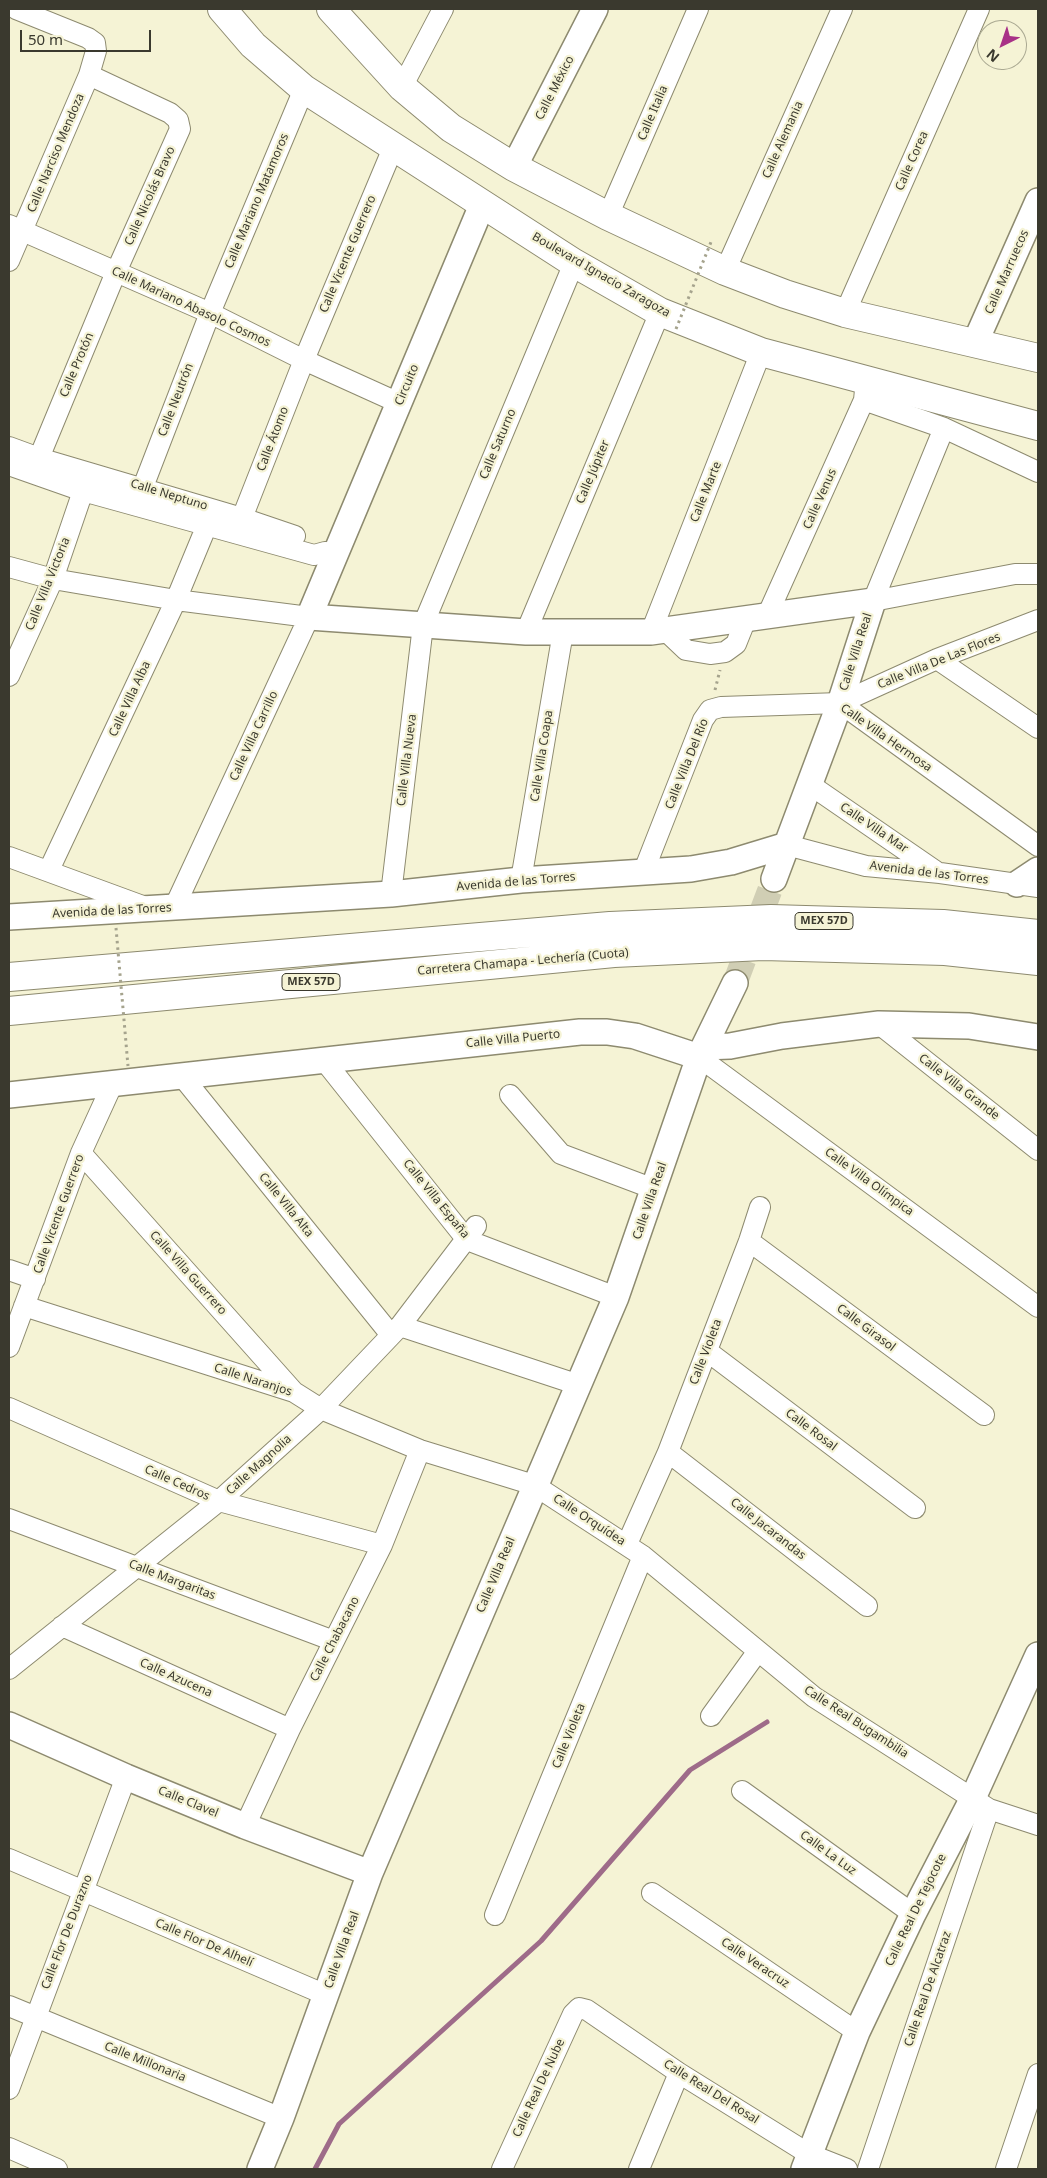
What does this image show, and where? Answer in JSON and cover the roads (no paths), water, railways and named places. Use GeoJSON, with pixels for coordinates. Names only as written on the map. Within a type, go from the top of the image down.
{"type":"FeatureCollection","features":[{"type":"Feature","properties":{"kind":"main road","name":"Boulevard Ignacio Zaragoza"},"geometry":{"type":"LineString","coordinates":[[222,9],[253,45],[304,89],[482,205],[668,320],[865,390],[1038,426]]}},
{"type":"Feature","properties":{"kind":"main road"},"geometry":{"type":"LineString","coordinates":[[331,9],[402,87],[451,128],[514,167],[608,216],[725,271],[785,294],[845,313],[1038,358]]}},
{"type":"Feature","properties":{"kind":"main road","name":"MEX 57D"},"geometry":{"type":"LineString","coordinates":[[9,977],[610,926],[771,920],[943,924],[1038,934]]}},
{"type":"Feature","properties":{"kind":"main road","name":"Carretera Chamapa - Lechería (Cuota)"},"geometry":{"type":"LineString","coordinates":[[9,1011],[614,953],[763,946],[945,951],[1038,961]]}},
{"type":"Feature","properties":{"kind":"street","name":"Calle Narciso Mendoza"},"geometry":{"type":"LineString","coordinates":[[9,261],[16,228],[89,75],[96,51],[95,44],[88,38],[16,9]]}},
{"type":"Feature","properties":{"kind":"street"},"geometry":{"type":"LineString","coordinates":[[402,87],[444,9]]}},
{"type":"Feature","properties":{"kind":"street","name":"Calle México"},"geometry":{"type":"LineString","coordinates":[[514,167],[595,9]]}},
{"type":"Feature","properties":{"kind":"street","name":"Calle Italia"},"geometry":{"type":"LineString","coordinates":[[608,216],[698,9]]}},
{"type":"Feature","properties":{"kind":"street","name":"Calle Alemania"},"geometry":{"type":"LineString","coordinates":[[725,271],[842,9]]}},
{"type":"Feature","properties":{"kind":"street","name":"Calle Corea"},"geometry":{"type":"LineString","coordinates":[[845,313],[979,9]]}},
{"type":"Feature","properties":{"kind":"street","name":"Calle Nicolás Bravo"},"geometry":{"type":"LineString","coordinates":[[89,75],[170,113],[178,120],[180,129],[116,272]]}},
{"type":"Feature","properties":{"kind":"street","name":"Calle Mariano Matamoros"},"geometry":{"type":"LineString","coordinates":[[210,313],[304,89]]}},
{"type":"Feature","properties":{"kind":"street","name":"Calle Vicente Guerrero"},"geometry":{"type":"LineString","coordinates":[[304,360],[393,148]]}},
{"type":"Feature","properties":{"kind":"street","name":"Calle Marruecos"},"geometry":{"type":"LineString","coordinates":[[975,343],[1038,201]]}},
{"type":"Feature","properties":{"kind":"street","name":"Circuito"},"geometry":{"type":"LineString","coordinates":[[331,556],[400,403],[482,205]]}},
{"type":"Feature","properties":{"kind":"street","name":"Calle Mariano Abasolo Cosmos"},"geometry":{"type":"LineString","coordinates":[[16,228],[210,313],[304,360],[400,403]]}},
{"type":"Feature","properties":{"kind":"street","name":"Calle Saturno"},"geometry":{"type":"LineString","coordinates":[[423,625],[574,263]]}},
{"type":"Feature","properties":{"kind":"street","name":"Calle Protón"},"geometry":{"type":"LineString","coordinates":[[39,458],[116,272]]}},
{"type":"Feature","properties":{"kind":"street","name":"Calle Neutrón"},"geometry":{"type":"LineString","coordinates":[[143,487],[210,313]]}},
{"type":"Feature","properties":{"kind":"street","name":"Calle Júpiter"},"geometry":{"type":"LineString","coordinates":[[526,632],[668,320]]}},
{"type":"Feature","properties":{"kind":"street","name":"Calle Marte"},"geometry":{"type":"LineString","coordinates":[[658,632],[762,352]]}},
{"type":"Feature","properties":{"kind":"street","name":"Calle Átomo"},"geometry":{"type":"LineString","coordinates":[[242,518],[304,360]]}},
{"type":"Feature","properties":{"kind":"street"},"geometry":{"type":"LineString","coordinates":[[865,390],[1038,472]]}},
{"type":"Feature","properties":{"kind":"street","name":"Calle Venus"},"geometry":{"type":"LineString","coordinates":[[658,632],[686,650],[710,654],[725,652],[736,644],[756,617],[865,390]]}},
{"type":"Feature","properties":{"kind":"street","name":"Calle Villa Real"},"geometry":{"type":"LineString","coordinates":[[774,879],[840,703],[873,601],[944,428]]}},
{"type":"Feature","properties":{"kind":"street","name":"Calle Neptuno"},"geometry":{"type":"LineString","coordinates":[[9,447],[39,458],[143,487],[242,518],[315,543],[331,556]]}},
{"type":"Feature","properties":{"kind":"street","name":"Calle Neptuno"},"geometry":{"type":"LineString","coordinates":[[9,465],[84,491],[314,556],[331,556]]}},
{"type":"Feature","properties":{"kind":"street","name":"Calle Villa Victoria"},"geometry":{"type":"LineString","coordinates":[[9,676],[53,578],[84,491]]}},
{"type":"Feature","properties":{"kind":"street","name":"Calle Villa Alba"},"geometry":{"type":"LineString","coordinates":[[49,870],[176,600],[206,525]]}},
{"type":"Feature","properties":{"kind":"street","name":"Calle Villa Carrillo"},"geometry":{"type":"LineString","coordinates":[[174,908],[308,618],[331,556]]}},
{"type":"Feature","properties":{"kind":"street"},"geometry":{"type":"LineString","coordinates":[[9,567],[53,578],[176,600],[308,618],[526,632],[658,632],[873,601],[1015,574],[1038,574]]}},
{"type":"Feature","properties":{"kind":"street","name":"Calle Villa De Las Flores"},"geometry":{"type":"LineString","coordinates":[[840,703],[937,660],[1038,622]]}},
{"type":"Feature","properties":{"kind":"street","name":"Calle Villa Nueva"},"geometry":{"type":"LineString","coordinates":[[391,894],[423,625]]}},
{"type":"Feature","properties":{"kind":"street","name":"Calle Villa Coapa"},"geometry":{"type":"LineString","coordinates":[[521,880],[563,632]]}},
{"type":"Feature","properties":{"kind":"street"},"geometry":{"type":"LineString","coordinates":[[937,660],[1038,728]]}},
{"type":"Feature","properties":{"kind":"street","name":"Calle Villa Hermosa"},"geometry":{"type":"LineString","coordinates":[[710,710],[840,703],[1038,846]]}},
{"type":"Feature","properties":{"kind":"street","name":"Calle Villa Del Río"},"geometry":{"type":"LineString","coordinates":[[643,873],[703,720],[710,710]]}},
{"type":"Feature","properties":{"kind":"street","name":"Calle Villa Mar"},"geometry":{"type":"LineString","coordinates":[[809,784],[940,873]]}},
{"type":"Feature","properties":{"kind":"street","name":"Avenida de las Torres"},"geometry":{"type":"LineString","coordinates":[[9,917],[391,894],[521,880],[691,869],[731,862],[787,845],[866,866],[940,873],[1028,886],[1038,870]]}},
{"type":"Feature","properties":{"kind":"street"},"geometry":{"type":"LineString","coordinates":[[9,857],[150,908]]}},
{"type":"Feature","properties":{"kind":"street","name":"Calle Villa Real"},"geometry":{"type":"LineString","coordinates":[[260,2169],[281,2118],[370,1873],[534,1485],[616,1297],[702,1052],[735,983]]}},
{"type":"Feature","properties":{"kind":"street"},"geometry":{"type":"LineString","coordinates":[[702,1052],[782,1036],[879,1024],[969,1026],[1038,1037]]}},
{"type":"Feature","properties":{"kind":"street","name":"Calle Villa Grande"},"geometry":{"type":"LineString","coordinates":[[879,1024],[1038,1150]]}},
{"type":"Feature","properties":{"kind":"street","name":"Calle Villa Puerto"},"geometry":{"type":"LineString","coordinates":[[9,1095],[120,1074],[181,1075],[580,1032],[607,1032],[635,1036],[702,1052]]}},
{"type":"Feature","properties":{"kind":"street","name":"Calle Villa Olímpica"},"geometry":{"type":"LineString","coordinates":[[702,1052],[1038,1307]]}},
{"type":"Feature","properties":{"kind":"street","name":"Calle Villa España"},"geometry":{"type":"LineString","coordinates":[[324,1059],[472,1233],[616,1297]]}},
{"type":"Feature","properties":{"kind":"street","name":"Calle Vicente Guerrero"},"geometry":{"type":"LineString","coordinates":[[9,1347],[81,1153],[120,1074]]}},
{"type":"Feature","properties":{"kind":"street","name":"Calle Villa Alta"},"geometry":{"type":"LineString","coordinates":[[181,1075],[396,1330]]}},
{"type":"Feature","properties":{"kind":"street"},"geometry":{"type":"LineString","coordinates":[[510,1096],[561,1154],[654,1188]]}},
{"type":"Feature","properties":{"kind":"street","name":"Calle Villa Guerrero"},"geometry":{"type":"LineString","coordinates":[[81,1153],[294,1392]]}},
{"type":"Feature","properties":{"kind":"street","name":"Calle Violeta"},"geometry":{"type":"LineString","coordinates":[[495,1915],[635,1550],[668,1452],[749,1241],[760,1206]]}},
{"type":"Feature","properties":{"kind":"street","name":"Calle Magnolia"},"geometry":{"type":"LineString","coordinates":[[9,1669],[219,1501],[321,1410],[396,1330],[472,1233]]}},
{"type":"Feature","properties":{"kind":"street","name":"Calle Girasol"},"geometry":{"type":"LineString","coordinates":[[749,1241],[984,1415]]}},
{"type":"Feature","properties":{"kind":"street"},"geometry":{"type":"LineString","coordinates":[[9,1270],[35,1279]]}},
{"type":"Feature","properties":{"kind":"street","name":"Calle Naranjos"},"geometry":{"type":"LineString","coordinates":[[24,1306],[294,1392],[321,1410],[420,1450],[534,1485]]}},
{"type":"Feature","properties":{"kind":"street"},"geometry":{"type":"LineString","coordinates":[[396,1330],[579,1385]]}},
{"type":"Feature","properties":{"kind":"street","name":"Calle Rosal"},"geometry":{"type":"LineString","coordinates":[[707,1350],[915,1508]]}},
{"type":"Feature","properties":{"kind":"street","name":"Calle Cedros"},"geometry":{"type":"LineString","coordinates":[[9,1408],[219,1501],[382,1545]]}},
{"type":"Feature","properties":{"kind":"street","name":"Calle Chabacano"},"geometry":{"type":"LineString","coordinates":[[245,1826],[290,1729],[382,1545],[420,1450]]}},
{"type":"Feature","properties":{"kind":"street","name":"Calle Jacarandas"},"geometry":{"type":"LineString","coordinates":[[668,1452],[867,1606]]}},
{"type":"Feature","properties":{"kind":"street","name":"Calle Orquídea"},"geometry":{"type":"LineString","coordinates":[[534,1485],[635,1550]]}},
{"type":"Feature","properties":{"kind":"street","name":"Calle Margaritas"},"geometry":{"type":"LineString","coordinates":[[9,1519],[334,1641]]}},
{"type":"Feature","properties":{"kind":"street","name":"Calle Real Bugambilia"},"geometry":{"type":"LineString","coordinates":[[635,1550],[814,1697],[981,1803],[1038,1825]]}},
{"type":"Feature","properties":{"kind":"street","name":"Calle Azucena"},"geometry":{"type":"LineString","coordinates":[[62,1626],[290,1729]]}},
{"type":"Feature","properties":{"kind":"street"},"geometry":{"type":"LineString","coordinates":[[711,1716],[758,1652]]}},
{"type":"Feature","properties":{"kind":"street","name":"Calle Real De Tejocote"},"geometry":{"type":"LineString","coordinates":[[806,2162],[857,2032],[913,1914],[981,1803],[1038,1656]]}},
{"type":"Feature","properties":{"kind":"street","name":"Calle Clavel"},"geometry":{"type":"LineString","coordinates":[[9,1725],[126,1777],[245,1826],[370,1873]]}},
{"type":"Feature","properties":{"kind":"street","name":"Calle Flor De Durazno"},"geometry":{"type":"LineString","coordinates":[[9,2089],[34,2017],[126,1777]]}},
{"type":"Feature","properties":{"kind":"street","name":"Calle La Luz"},"geometry":{"type":"LineString","coordinates":[[742,1791],[913,1914]]}},
{"type":"Feature","properties":{"kind":"street","name":"Calle Real De Alcatraz"},"geometry":{"type":"LineString","coordinates":[[868,2169],[981,1803]]}},
{"type":"Feature","properties":{"kind":"street","name":"Calle Flor De Alhelí"},"geometry":{"type":"LineString","coordinates":[[9,1859],[326,1995]]}},
{"type":"Feature","properties":{"kind":"street","name":"Calle Veracruz"},"geometry":{"type":"LineString","coordinates":[[652,1893],[857,2032]]}},
{"type":"Feature","properties":{"kind":"street","name":"Calle Millonaria"},"geometry":{"type":"LineString","coordinates":[[9,2006],[281,2118]]}},
{"type":"Feature","properties":{"kind":"street","name":"Calle Real Del Rosal"},"geometry":{"type":"LineString","coordinates":[[579,2008],[587,2010],[679,2072],[806,2162],[847,2169]]}},
{"type":"Feature","properties":{"kind":"street","name":"Calle Real De Nube"},"geometry":{"type":"LineString","coordinates":[[502,2169],[573,2014],[579,2008]]}},
{"type":"Feature","properties":{"kind":"street"},"geometry":{"type":"LineString","coordinates":[[639,2169],[679,2072]]}},
{"type":"Feature","properties":{"kind":"street"},"geometry":{"type":"LineString","coordinates":[[1006,2169],[1038,2074]]}},
{"type":"Feature","properties":{"kind":"street"},"geometry":{"type":"LineString","coordinates":[[9,2148],[57,2169]]}},
{"type":"Feature","properties":{"kind":"waterway"},"geometry":{"type":"LineString","coordinates":[[315,2169],[339,2124],[541,1941],[690,1770],[767,1722]]}},
{"type":"Feature","properties":{"kind":"tunnel"},"geometry":{"type":"LineString","coordinates":[[735,983],[774,879]]}}]}
